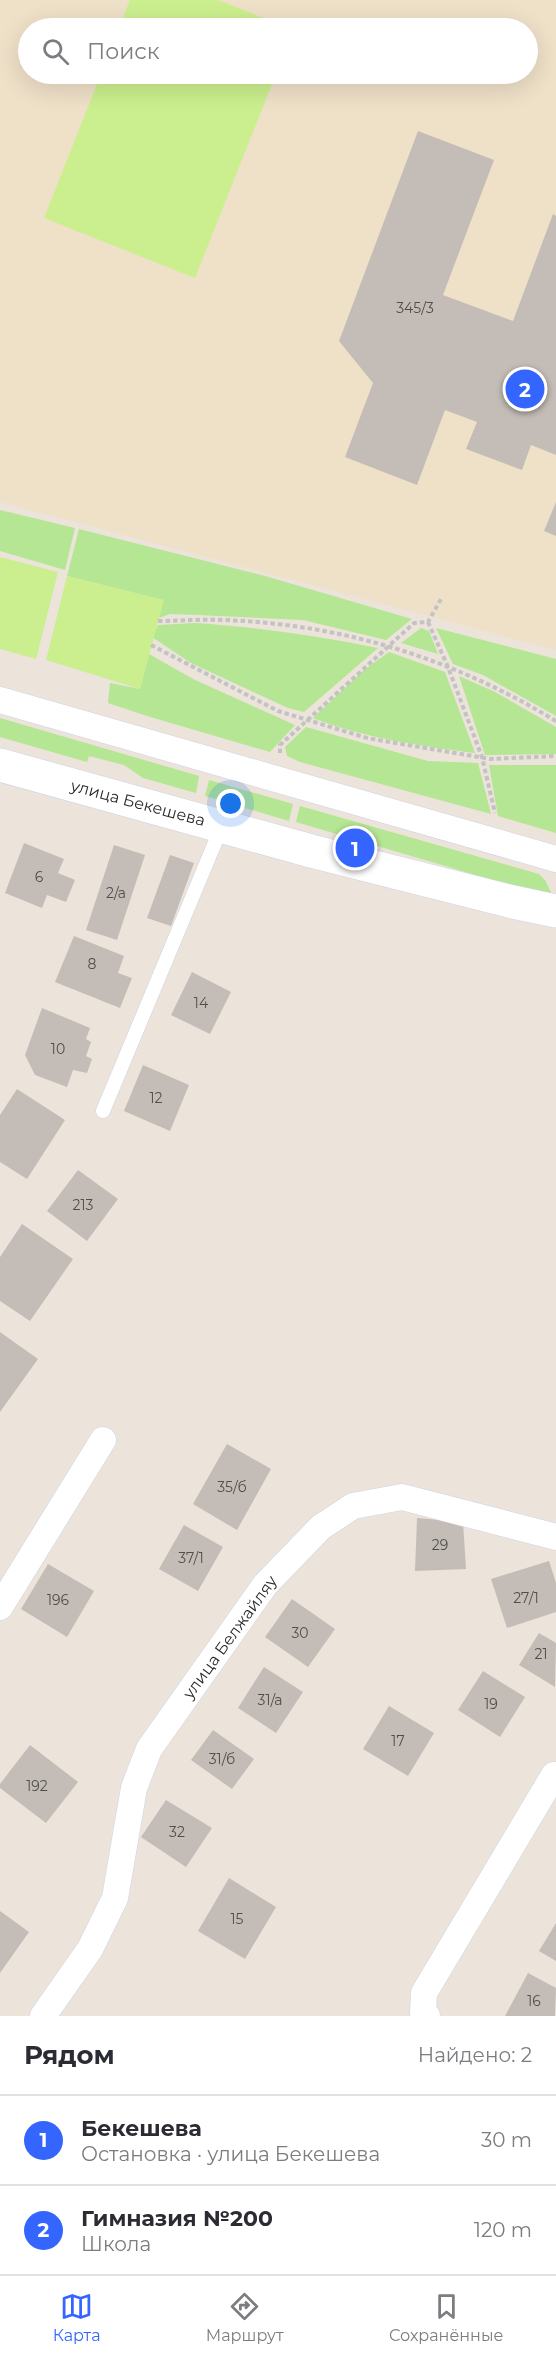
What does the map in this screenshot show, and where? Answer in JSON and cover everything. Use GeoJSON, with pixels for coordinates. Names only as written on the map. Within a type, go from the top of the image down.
{"type":"FeatureCollection","features":[{"type":"Feature","properties":{"kind":"main road","name":"улица Бекешева"},"geometry":{"type":"LineString","coordinates":[[0,765],[479,894],[556,911]]}},
{"type":"Feature","properties":{"kind":"street"},"geometry":{"type":"LineString","coordinates":[[0,700],[556,859]]}},
{"type":"Feature","properties":{"kind":"street"},"geometry":{"type":"LineString","coordinates":[[0,1607],[103,1440]]}},
{"type":"Feature","properties":{"kind":"street","name":"улица Белжайляу"},"geometry":{"type":"LineString","coordinates":[[43,2016],[90,1949],[115,1898],[134,1788],[149,1749],[265,1585],[321,1527],[352,1506],[402,1497],[556,1537]]}},
{"type":"Feature","properties":{"kind":"street"},"geometry":{"type":"LineString","coordinates":[[427,2016],[423,2012],[424,1993],[554,1775]]}},
{"type":"Feature","properties":{"kind":"lane"},"geometry":{"type":"LineString","coordinates":[[103,1111],[222,826]]}},
{"type":"Feature","properties":{"kind":"path"},"geometry":{"type":"LineString","coordinates":[[428,622],[441,599]]}},
{"type":"Feature","properties":{"kind":"path"},"geometry":{"type":"LineString","coordinates":[[158,621],[223,620],[303,627],[390,645],[460,671],[556,722]]}},
{"type":"Feature","properties":{"kind":"path"},"geometry":{"type":"LineString","coordinates":[[280,754],[280,745],[414,623],[428,622]]}},
{"type":"Feature","properties":{"kind":"path"},"geometry":{"type":"LineString","coordinates":[[428,622],[448,667],[482,757],[496,818]]}},
{"type":"Feature","properties":{"kind":"path"},"geometry":{"type":"LineString","coordinates":[[151,645],[278,711],[367,738],[482,757],[556,756]]}},
{"type":"Feature","properties":{"kind":"shaded area"},"geometry":{"type":"Polygon","coordinates":[[[0,0],[556,0],[556,650],[0,502],[0,0]]]}},
{"type":"Feature","properties":{"kind":"green space"},"geometry":{"type":"Polygon","coordinates":[[[130,0],[218,0],[264,18],[123,18],[130,0]]]}},
{"type":"Feature","properties":{"kind":"green space"},"geometry":{"type":"Polygon","coordinates":[[[97,84],[272,84],[195,278],[44,218],[97,84]]]}},
{"type":"Feature","properties":{"kind":"green space"},"geometry":{"type":"Polygon","coordinates":[[[0,510],[75,528],[65,570],[0,551],[0,510]]]}},
{"type":"Feature","properties":{"kind":"green space"},"geometry":{"type":"Polygon","coordinates":[[[79,529],[265,576],[412,619],[386,640],[303,620],[170,614],[159,618],[163,600],[67,576],[79,529]]]}},
{"type":"Feature","properties":{"kind":"green space"},"geometry":{"type":"Polygon","coordinates":[[[0,557],[58,572],[36,659],[0,649],[0,557]]]}},
{"type":"Feature","properties":{"kind":"green space"},"geometry":{"type":"Polygon","coordinates":[[[67,576],[164,600],[140,689],[46,660],[67,576]]]}},
{"type":"Feature","properties":{"kind":"green space"},"geometry":{"type":"Polygon","coordinates":[[[195,623],[287,632],[378,648],[304,712],[288,708],[191,663],[152,637],[158,625],[195,623]]]}},
{"type":"Feature","properties":{"kind":"green space"},"geometry":{"type":"Polygon","coordinates":[[[421,628],[429,631],[438,654],[401,643],[421,628]]]}},
{"type":"Feature","properties":{"kind":"green space"},"geometry":{"type":"Polygon","coordinates":[[[436,628],[556,659],[556,716],[483,675],[453,664],[436,628]]]}},
{"type":"Feature","properties":{"kind":"green space"},"geometry":{"type":"Polygon","coordinates":[[[389,652],[445,672],[475,753],[372,736],[313,718],[364,670],[389,652]]]}},
{"type":"Feature","properties":{"kind":"green space"},"geometry":{"type":"Polygon","coordinates":[[[149,654],[193,679],[295,725],[270,752],[108,703],[110,683],[140,689],[149,654]]]}},
{"type":"Feature","properties":{"kind":"green space"},"geometry":{"type":"Polygon","coordinates":[[[459,676],[495,692],[556,727],[556,754],[485,755],[459,676]]]}},
{"type":"Feature","properties":{"kind":"green space"},"geometry":{"type":"Polygon","coordinates":[[[0,718],[199,776],[196,793],[143,778],[124,765],[89,756],[87,762],[0,737],[0,718]]]}},
{"type":"Feature","properties":{"kind":"green space"},"geometry":{"type":"Polygon","coordinates":[[[306,727],[428,761],[478,763],[491,814],[300,762],[287,756],[285,747],[306,727]]]}},
{"type":"Feature","properties":{"kind":"green space"},"geometry":{"type":"Polygon","coordinates":[[[489,765],[556,765],[556,833],[498,816],[489,765]]]}},
{"type":"Feature","properties":{"kind":"green space"},"geometry":{"type":"Polygon","coordinates":[[[209,780],[293,804],[289,821],[205,796],[209,780]]]}},
{"type":"Feature","properties":{"kind":"green space"},"geometry":{"type":"Polygon","coordinates":[[[300,806],[539,874],[552,894],[503,883],[296,822],[300,806]]]}},
{"type":"Feature","properties":{"kind":"building"},"geometry":{"type":"Polygon","coordinates":[[[418,131],[494,160],[443,295],[513,321],[553,214],[556,216],[556,455],[531,445],[522,470],[466,449],[477,422],[445,410],[417,485],[345,457],[373,383],[339,341],[418,131]]]}},
{"type":"Feature","properties":{"kind":"building"},"geometry":{"type":"Polygon","coordinates":[[[556,502],[556,536],[544,531],[556,502]]]}},
{"type":"Feature","properties":{"kind":"building"},"geometry":{"type":"Polygon","coordinates":[[[24,843],[64,859],[58,873],[75,880],[66,902],[47,895],[42,908],[5,893],[24,843]]]}},
{"type":"Feature","properties":{"kind":"building"},"geometry":{"type":"Polygon","coordinates":[[[114,845],[145,855],[117,940],[86,930],[114,845]]]}},
{"type":"Feature","properties":{"kind":"building"},"geometry":{"type":"Polygon","coordinates":[[[170,855],[194,863],[171,926],[147,918],[170,855]]]}},
{"type":"Feature","properties":{"kind":"building"},"geometry":{"type":"Polygon","coordinates":[[[74,936],[124,956],[118,973],[132,978],[120,1008],[55,982],[74,936]]]}},
{"type":"Feature","properties":{"kind":"building"},"geometry":{"type":"Polygon","coordinates":[[[192,972],[231,992],[210,1034],[171,1015],[192,972]]]}},
{"type":"Feature","properties":{"kind":"building"},"geometry":{"type":"Polygon","coordinates":[[[42,1008],[90,1028],[86,1039],[91,1042],[86,1056],[92,1059],[87,1073],[73,1070],[67,1087],[35,1075],[25,1055],[42,1008]]]}},
{"type":"Feature","properties":{"kind":"building"},"geometry":{"type":"Polygon","coordinates":[[[143,1065],[189,1085],[170,1131],[124,1111],[143,1065]]]}},
{"type":"Feature","properties":{"kind":"building"},"geometry":{"type":"Polygon","coordinates":[[[17,1089],[65,1120],[27,1179],[0,1162],[0,1115],[17,1089]]]}},
{"type":"Feature","properties":{"kind":"building"},"geometry":{"type":"Polygon","coordinates":[[[78,1170],[118,1199],[87,1241],[47,1211],[78,1170]]]}},
{"type":"Feature","properties":{"kind":"building"},"geometry":{"type":"Polygon","coordinates":[[[22,1224],[73,1259],[30,1321],[0,1301],[0,1257],[22,1224]]]}},
{"type":"Feature","properties":{"kind":"building"},"geometry":{"type":"Polygon","coordinates":[[[0,1332],[38,1359],[0,1412],[0,1332]]]}},
{"type":"Feature","properties":{"kind":"building"},"geometry":{"type":"Polygon","coordinates":[[[227,1444],[271,1469],[237,1530],[193,1504],[227,1444]]]}},
{"type":"Feature","properties":{"kind":"building"},"geometry":{"type":"Polygon","coordinates":[[[417,1518],[463,1522],[466,1569],[415,1571],[417,1518]]]}},
{"type":"Feature","properties":{"kind":"building"},"geometry":{"type":"Polygon","coordinates":[[[184,1525],[223,1547],[198,1591],[159,1569],[184,1525]]]}},
{"type":"Feature","properties":{"kind":"building"},"geometry":{"type":"Polygon","coordinates":[[[549,1561],[556,1583],[556,1612],[507,1628],[491,1579],[549,1561]]]}},
{"type":"Feature","properties":{"kind":"building"},"geometry":{"type":"Polygon","coordinates":[[[48,1564],[94,1591],[67,1637],[21,1609],[48,1564]]]}},
{"type":"Feature","properties":{"kind":"building"},"geometry":{"type":"Polygon","coordinates":[[[292,1599],[335,1629],[308,1667],[265,1637],[292,1599]]]}},
{"type":"Feature","properties":{"kind":"building"},"geometry":{"type":"Polygon","coordinates":[[[539,1633],[556,1643],[555,1687],[519,1665],[539,1633]]]}},
{"type":"Feature","properties":{"kind":"building"},"geometry":{"type":"Polygon","coordinates":[[[264,1667],[303,1692],[276,1733],[238,1708],[264,1667]]]}},
{"type":"Feature","properties":{"kind":"building"},"geometry":{"type":"Polygon","coordinates":[[[483,1671],[525,1697],[500,1737],[458,1710],[483,1671]]]}},
{"type":"Feature","properties":{"kind":"building"},"geometry":{"type":"Polygon","coordinates":[[[389,1706],[434,1733],[408,1776],[363,1749],[389,1706]]]}},
{"type":"Feature","properties":{"kind":"building"},"geometry":{"type":"Polygon","coordinates":[[[213,1730],[254,1759],[232,1789],[191,1760],[213,1730]]]}},
{"type":"Feature","properties":{"kind":"building"},"geometry":{"type":"Polygon","coordinates":[[[30,1745],[78,1782],[46,1823],[0,1788],[0,1784],[30,1745]]]}},
{"type":"Feature","properties":{"kind":"building"},"geometry":{"type":"Polygon","coordinates":[[[166,1800],[212,1828],[186,1867],[141,1837],[166,1800]]]}},
{"type":"Feature","properties":{"kind":"building"},"geometry":{"type":"Polygon","coordinates":[[[229,1878],[276,1907],[245,1959],[198,1931],[229,1878]]]}},
{"type":"Feature","properties":{"kind":"building"},"geometry":{"type":"Polygon","coordinates":[[[0,1911],[29,1932],[0,1973],[0,1911]]]}},
{"type":"Feature","properties":{"kind":"building"},"geometry":{"type":"Polygon","coordinates":[[[556,1923],[556,1961],[539,1951],[556,1923]]]}},
{"type":"Feature","properties":{"kind":"building"},"geometry":{"type":"Polygon","coordinates":[[[528,1973],[556,1988],[555,2016],[505,2016],[528,1973]]]}},
{"type":"Feature","properties":{"kind":"place","name":"Гимназия №200"},"geometry":{"type":"Point","coordinates":[525,389]}},
{"type":"Feature","properties":{"kind":"place","name":"Бекешева"},"geometry":{"type":"Point","coordinates":[355,848]}}]}
